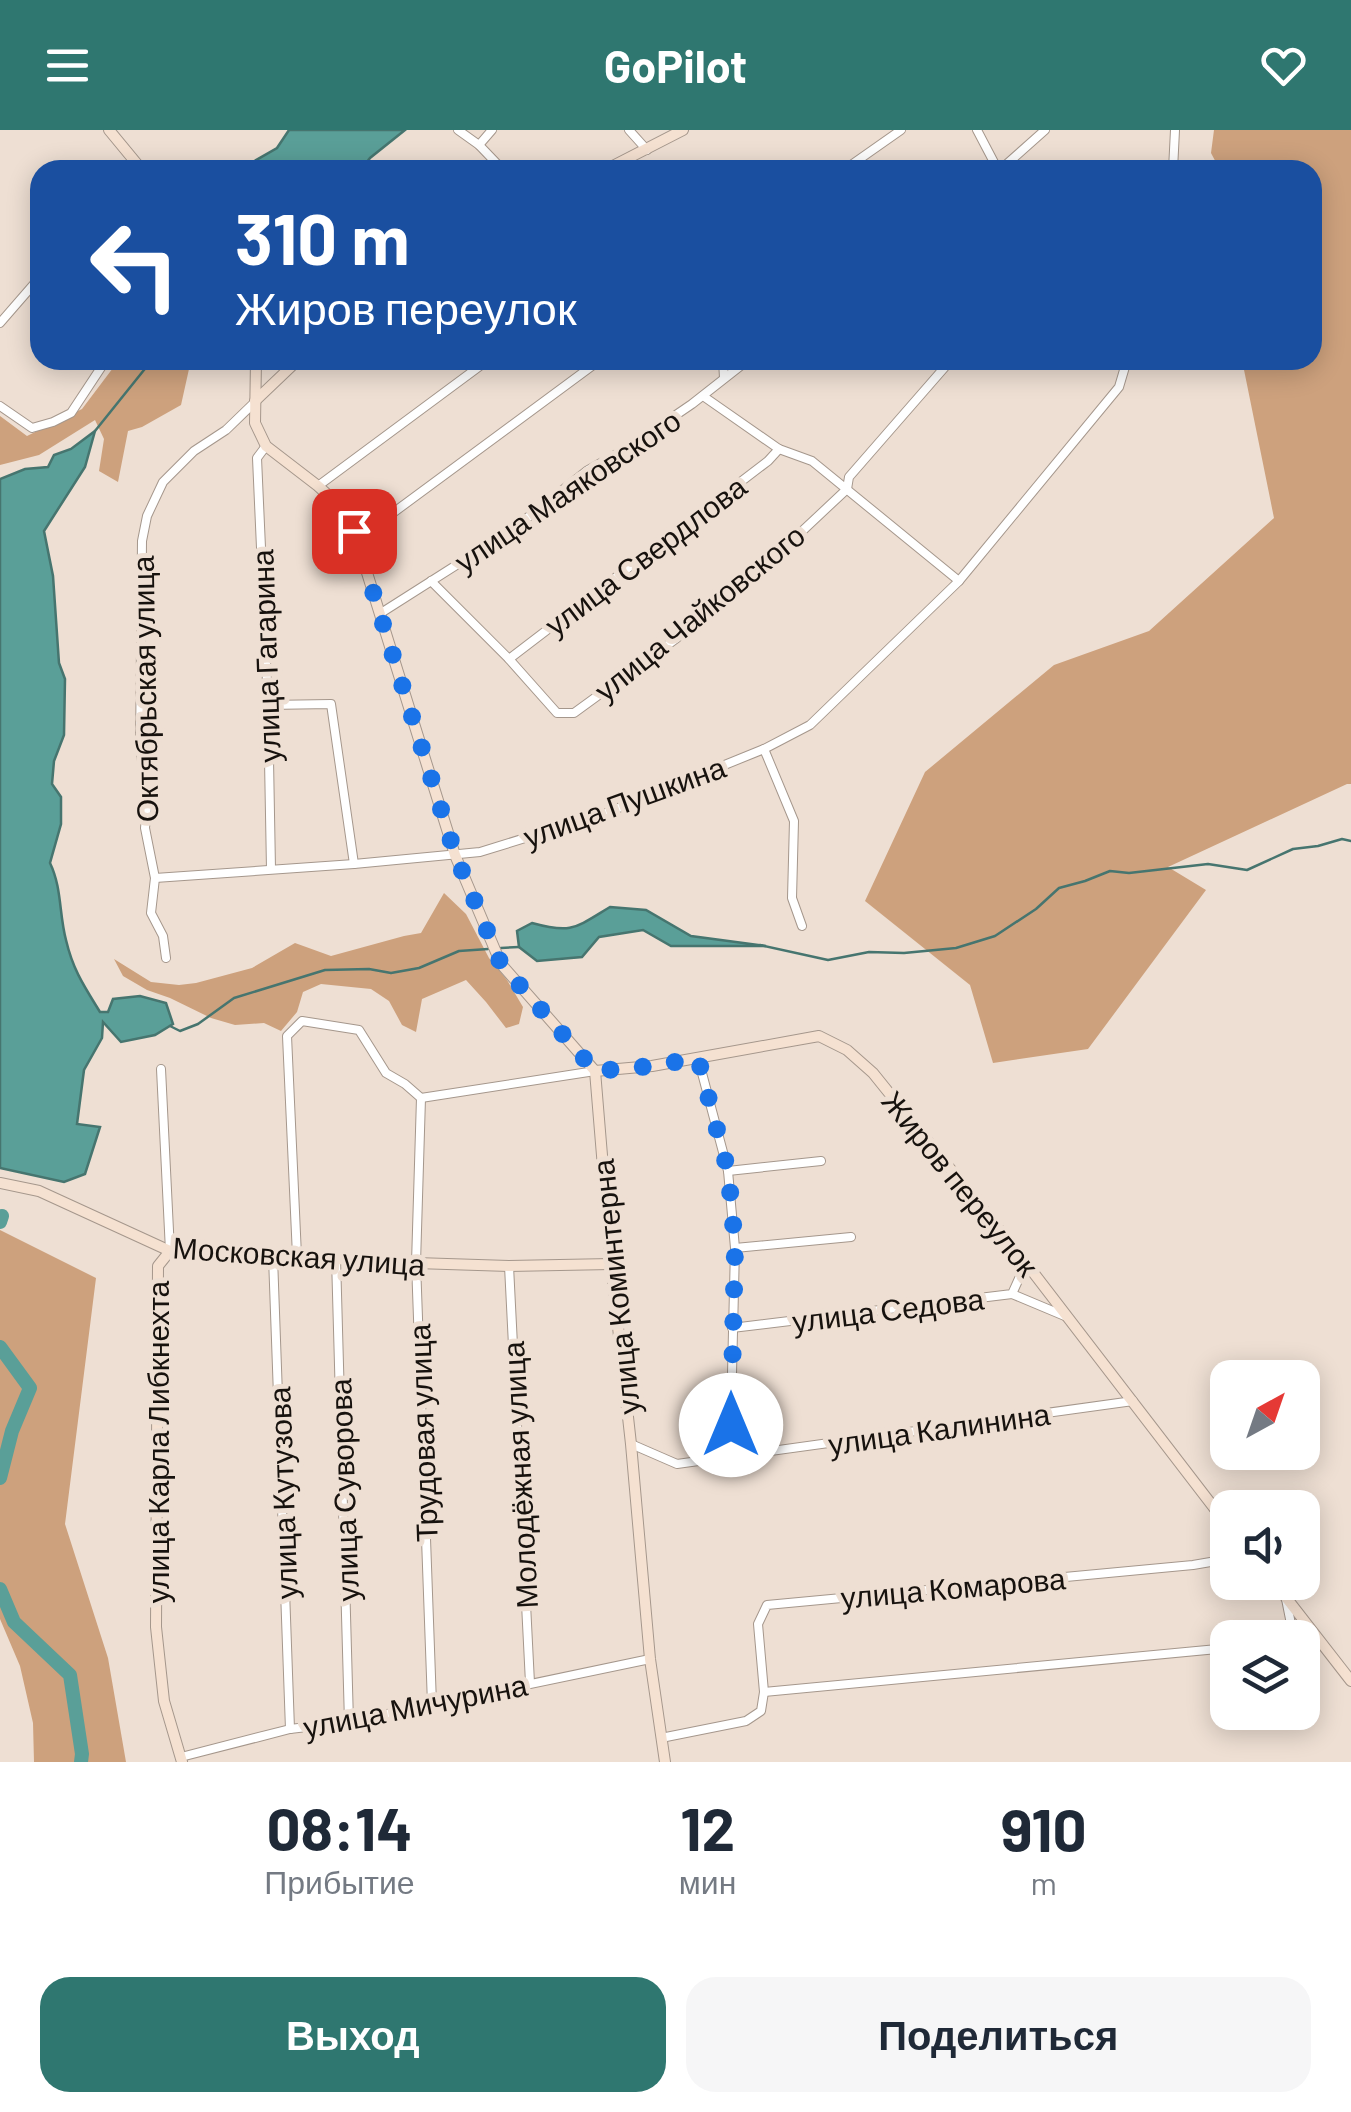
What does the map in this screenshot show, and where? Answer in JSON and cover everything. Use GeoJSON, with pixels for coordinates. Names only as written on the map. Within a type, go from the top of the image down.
{"type":"FeatureCollection","features":[{"type":"Feature","properties":{"kind":"street"},"geometry":{"type":"LineString","coordinates":[[110,130],[131,160]]}},
{"type":"Feature","properties":{"kind":"street"},"geometry":{"type":"LineString","coordinates":[[458,130],[494,160]]}},
{"type":"Feature","properties":{"kind":"street"},"geometry":{"type":"LineString","coordinates":[[479,144],[492,130]]}},
{"type":"Feature","properties":{"kind":"street"},"geometry":{"type":"LineString","coordinates":[[629,130],[647,150]]}},
{"type":"Feature","properties":{"kind":"street"},"geometry":{"type":"LineString","coordinates":[[626,160],[683,130]]}},
{"type":"Feature","properties":{"kind":"street"},"geometry":{"type":"LineString","coordinates":[[858,160],[900,130]]}},
{"type":"Feature","properties":{"kind":"street"},"geometry":{"type":"LineString","coordinates":[[977,130],[994,160]]}},
{"type":"Feature","properties":{"kind":"street"},"geometry":{"type":"LineString","coordinates":[[1010,160],[1045,130]]}},
{"type":"Feature","properties":{"kind":"street"},"geometry":{"type":"LineString","coordinates":[[1174,160],[1175,130]]}},
{"type":"Feature","properties":{"kind":"street"},"geometry":{"type":"LineString","coordinates":[[0,323],[30,288]]}},
{"type":"Feature","properties":{"kind":"street"},"geometry":{"type":"LineString","coordinates":[[0,406],[32,428],[53,422],[71,413],[99,370]]}},
{"type":"Feature","properties":{"kind":"street"},"geometry":{"type":"LineString","coordinates":[[256,370],[255,423],[266,446],[341,507],[354,531],[455,854],[501,964],[595,1071]]}},
{"type":"Feature","properties":{"kind":"street"},"geometry":{"type":"LineString","coordinates":[[255,402],[288,370]]}},
{"type":"Feature","properties":{"kind":"street"},"geometry":{"type":"LineString","coordinates":[[318,486],[475,370]]}},
{"type":"Feature","properties":{"kind":"street"},"geometry":{"type":"LineString","coordinates":[[354,531],[382,521],[586,370]]}},
{"type":"Feature","properties":{"kind":"street"},"geometry":{"type":"LineString","coordinates":[[724,370],[724,378]]}},
{"type":"Feature","properties":{"kind":"street","name":"улица Маяковского"},"geometry":{"type":"LineString","coordinates":[[381,614],[513,530],[588,470],[629,447],[735,370]]}},
{"type":"Feature","properties":{"kind":"street","name":"улица Чайковского"},"geometry":{"type":"LineString","coordinates":[[431,581],[558,713],[574,713],[677,638],[782,550],[847,488],[849,476],[942,370]]}},
{"type":"Feature","properties":{"kind":"street","name":"улица Пушкина"},"geometry":{"type":"LineString","coordinates":[[155,878],[480,852],[606,813],[764,749],[810,725],[960,581],[1119,387],[1124,370]]}},
{"type":"Feature","properties":{"kind":"street"},"geometry":{"type":"LineString","coordinates":[[703,396],[778,448],[812,461],[960,581]]}},
{"type":"Feature","properties":{"kind":"street","name":"Октябрьская улица"},"geometry":{"type":"LineString","coordinates":[[166,958],[163,936],[150,913],[155,878],[145,828],[148,796],[140,749],[142,541],[147,516],[162,482],[255,402]]}},
{"type":"Feature","properties":{"kind":"street","name":"улица Гагарина"},"geometry":{"type":"LineString","coordinates":[[266,446],[257,458],[271,869]]}},
{"type":"Feature","properties":{"kind":"street","name":"улица Свердлова"},"geometry":{"type":"LineString","coordinates":[[509,660],[768,461],[778,448]]}},
{"type":"Feature","properties":{"kind":"street"},"geometry":{"type":"LineString","coordinates":[[268,705],[331,704],[354,864]]}},
{"type":"Feature","properties":{"kind":"street"},"geometry":{"type":"LineString","coordinates":[[764,749],[794,821],[792,898],[802,926]]}},
{"type":"Feature","properties":{"kind":"street"},"geometry":{"type":"LineString","coordinates":[[297,1256],[288,1036],[302,1021],[358,1030],[386,1073],[421,1098],[595,1071]]}},
{"type":"Feature","properties":{"kind":"street","name":"Жиров переулок"},"geometry":{"type":"LineString","coordinates":[[595,1071],[652,1066],[819,1036],[847,1050],[873,1073],[1210,1503]]}},
{"type":"Feature","properties":{"kind":"street"},"geometry":{"type":"LineString","coordinates":[[698,1058],[728,1171],[735,1248],[730,1457]]}},
{"type":"Feature","properties":{"kind":"street","name":"улица Карла Либкнехта"},"geometry":{"type":"LineString","coordinates":[[161,1068],[170,1251],[158,1266],[156,1626],[164,1700],[182,1760]]}},
{"type":"Feature","properties":{"kind":"street","name":"улица Коминтерна"},"geometry":{"type":"LineString","coordinates":[[595,1071],[650,1658],[665,1762]]}},
{"type":"Feature","properties":{"kind":"street","name":"Трудовая улица"},"geometry":{"type":"LineString","coordinates":[[421,1098],[416,1263],[432,1704]]}},
{"type":"Feature","properties":{"kind":"street"},"geometry":{"type":"LineString","coordinates":[[728,1171],[821,1161]]}},
{"type":"Feature","properties":{"kind":"street","name":"Московская улица"},"geometry":{"type":"LineString","coordinates":[[0,1182],[39,1191],[170,1251],[509,1266],[611,1264]]}},
{"type":"Feature","properties":{"kind":"street"},"geometry":{"type":"LineString","coordinates":[[735,1248],[851,1237]]}},
{"type":"Feature","properties":{"kind":"street"},"geometry":{"type":"LineString","coordinates":[[145,1240],[158,1266]]}},
{"type":"Feature","properties":{"kind":"street","name":"улица Кутузова"},"geometry":{"type":"LineString","coordinates":[[273,1256],[290,1730]]}},
{"type":"Feature","properties":{"kind":"street","name":"улица Суворова"},"geometry":{"type":"LineString","coordinates":[[336,1258],[349,1722]]}},
{"type":"Feature","properties":{"kind":"street","name":"улица Седова"},"geometry":{"type":"LineString","coordinates":[[732,1328],[1012,1294],[1026,1264]]}},
{"type":"Feature","properties":{"kind":"street","name":"Молодёжная улица"},"geometry":{"type":"LineString","coordinates":[[509,1266],[530,1683]]}},
{"type":"Feature","properties":{"kind":"street"},"geometry":{"type":"LineString","coordinates":[[1012,1294],[1068,1318]]}},
{"type":"Feature","properties":{"kind":"street","name":"улица Калинина"},"geometry":{"type":"LineString","coordinates":[[631,1444],[677,1464],[1133,1402]]}},
{"type":"Feature","properties":{"kind":"street","name":"улица Комарова"},"geometry":{"type":"LineString","coordinates":[[764,1692],[758,1624],[767,1604],[1210,1562]]}},
{"type":"Feature","properties":{"kind":"street"},"geometry":{"type":"LineString","coordinates":[[1288,1600],[1351,1681]]}},
{"type":"Feature","properties":{"kind":"street"},"geometry":{"type":"LineString","coordinates":[[661,1738],[746,1720],[761,1711],[764,1692],[1210,1650]]}},
{"type":"Feature","properties":{"kind":"street","name":"улица Мичурина"},"geometry":{"type":"LineString","coordinates":[[182,1760],[290,1730],[349,1722],[650,1658]]}},
{"type":"Feature","properties":{"kind":"shaded area"},"geometry":{"type":"Polygon","coordinates":[[[1214,130],[1351,130],[1351,784],[1168,867],[1206,890],[1088,1049],[993,1063],[970,985],[865,901],[925,772],[1054,665],[1149,631],[1274,518],[1244,370],[1322,370],[1322,160],[1215,160],[1211,153],[1214,130]]]}},
{"type":"Feature","properties":{"kind":"shaded area"},"geometry":{"type":"Polygon","coordinates":[[[111,370],[189,370],[181,405],[128,431],[118,482],[99,471],[104,439],[95,420],[39,455],[0,465],[0,416],[27,436],[82,409],[111,370]]]}},
{"type":"Feature","properties":{"kind":"shaded area"},"geometry":{"type":"Polygon","coordinates":[[[444,893],[466,914],[489,958],[523,1007],[519,1024],[506,1028],[466,980],[422,999],[416,1032],[402,1025],[389,1001],[371,989],[321,984],[303,992],[297,1012],[281,1031],[264,1023],[235,1025],[147,990],[123,976],[114,959],[151,982],[179,985],[252,968],[295,943],[331,956],[421,933],[444,893]]]}},
{"type":"Feature","properties":{"kind":"shaded area"},"geometry":{"type":"Polygon","coordinates":[[[0,1230],[96,1278],[65,1524],[108,1658],[126,1762],[34,1762],[33,1723],[20,1666],[0,1619],[0,1230]]]}},
{"type":"Feature","properties":{"kind":"water"},"geometry":{"type":"Polygon","coordinates":[[[289,130],[405,130],[368,160],[256,160],[277,148],[289,130]]]}},
{"type":"Feature","properties":{"kind":"water"},"geometry":{"type":"Polygon","coordinates":[[[95,431],[85,467],[44,531],[53,576],[59,663],[65,679],[64,735],[54,761],[52,784],[61,797],[61,824],[50,863],[72,960],[100,1012],[108,1012],[113,999],[140,996],[166,1003],[173,1024],[155,1035],[121,1042],[103,1022],[102,1038],[84,1070],[77,1124],[100,1127],[85,1174],[64,1182],[0,1168],[0,479],[25,469],[48,467],[54,455],[71,449],[95,431]]]}},
{"type":"Feature","properties":{"kind":"water"},"geometry":{"type":"Polygon","coordinates":[[[610,907],[646,910],[691,936],[766,946],[671,946],[643,930],[599,937],[582,957],[537,961],[519,947],[517,931],[532,923],[573,927],[610,907]]]}},
{"type":"Feature","properties":{"kind":"waterway"},"geometry":{"type":"LineString","coordinates":[[95,431],[144,370]]}},
{"type":"Feature","properties":{"kind":"waterway"},"geometry":{"type":"LineString","coordinates":[[760,945],[828,960],[869,952],[956,948],[995,936],[1059,888],[1110,871],[1129,873],[1208,864],[1247,870],[1293,849],[1342,839],[1351,841]]}},
{"type":"Feature","properties":{"kind":"waterway"},"geometry":{"type":"LineString","coordinates":[[501,948],[519,947]]}},
{"type":"Feature","properties":{"kind":"waterway"},"geometry":{"type":"LineString","coordinates":[[170,1026],[180,1031],[198,1024],[234,998],[325,970],[391,973],[419,968],[459,951],[488,949]]}},
{"type":"Feature","properties":{"kind":"waterway"},"geometry":{"type":"LineString","coordinates":[[0,1222],[2,1216]]}},
{"type":"Feature","properties":{"kind":"waterway"},"geometry":{"type":"LineString","coordinates":[[0,1347],[30,1388],[12,1431],[0,1478]]}},
{"type":"Feature","properties":{"kind":"waterway"},"geometry":{"type":"LineString","coordinates":[[0,1589],[14,1622],[70,1675],[81,1762]]}},
{"type":"Feature","properties":{"kind":"route"},"geometry":{"type":"LineString","coordinates":[[354,531],[455,854],[501,964],[595,1071],[698,1058],[728,1171],[732,1210],[735,1248],[731,1425]]}}]}
